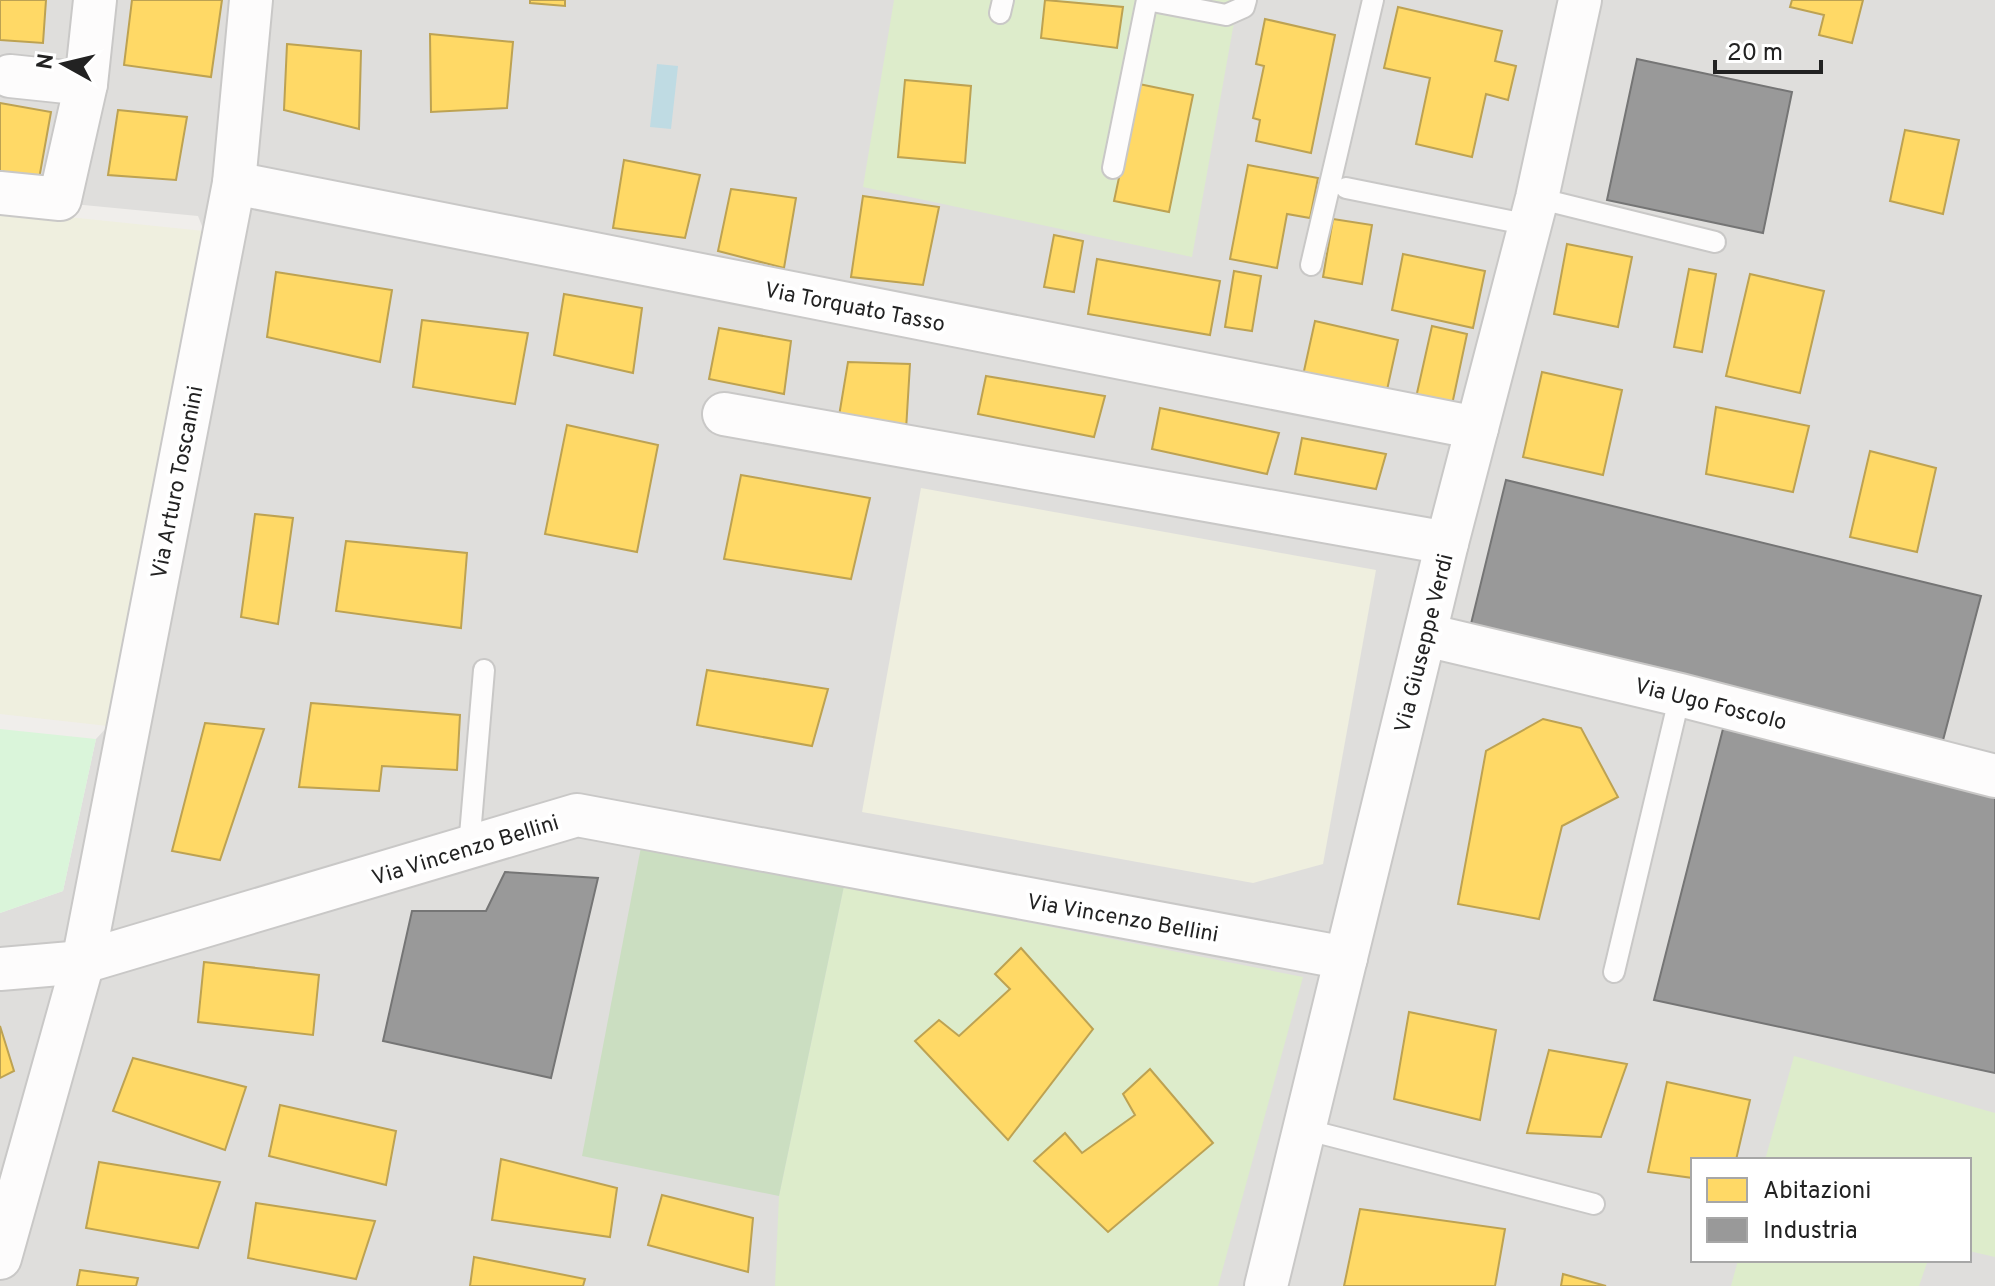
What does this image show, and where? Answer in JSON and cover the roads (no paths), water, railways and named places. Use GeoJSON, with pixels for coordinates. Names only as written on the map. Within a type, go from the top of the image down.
{"type":"FeatureCollection","features":[{"type":"Feature","properties":{"kind":"street"},"geometry":{"type":"LineString","coordinates":[[0,193],[60,199],[86,84],[95,0]]}},
{"type":"Feature","properties":{"kind":"street","name":"Via Arturo Toscanini"},"geometry":{"type":"LineString","coordinates":[[83,962],[234,183],[251,0]]}},
{"type":"Feature","properties":{"kind":"street","name":"Via Giuseppe Verdi"},"geometry":{"type":"LineString","coordinates":[[1266,1286],[1447,543],[1533,212],[1580,0]]}},
{"type":"Feature","properties":{"kind":"street"},"geometry":{"type":"LineString","coordinates":[[10,76],[86,84]]}},
{"type":"Feature","properties":{"kind":"street","name":"Via Torquato Tasso"},"geometry":{"type":"LineString","coordinates":[[234,183],[1477,428]]}},
{"type":"Feature","properties":{"kind":"street"},"geometry":{"type":"LineString","coordinates":[[724,414],[1447,543]]}},
{"type":"Feature","properties":{"kind":"street","name":"Via Ugo Foscolo"},"geometry":{"type":"LineString","coordinates":[[1426,635],[1680,695],[1995,776]]}},
{"type":"Feature","properties":{"kind":"street","name":"Via Vincenzo Bellini"},"geometry":{"type":"LineString","coordinates":[[0,969],[83,962],[577,815],[1346,958]]}},
{"type":"Feature","properties":{"kind":"street"},"geometry":{"type":"LineString","coordinates":[[0,1258],[83,962]]}},
{"type":"Feature","properties":{"kind":"lane"},"geometry":{"type":"LineString","coordinates":[[1113,168],[1147,0],[1226,15],[1244,7],[1246,0]]}},
{"type":"Feature","properties":{"kind":"lane"},"geometry":{"type":"LineString","coordinates":[[1311,265],[1373,0]]}},
{"type":"Feature","properties":{"kind":"lane"},"geometry":{"type":"LineString","coordinates":[[1346,188],[1533,212],[1715,242]]}},
{"type":"Feature","properties":{"kind":"lane"},"geometry":{"type":"LineString","coordinates":[[469,847],[484,670]]}},
{"type":"Feature","properties":{"kind":"lane"},"geometry":{"type":"LineString","coordinates":[[1614,972],[1680,695]]}},
{"type":"Feature","properties":{"kind":"lane"},"geometry":{"type":"LineString","coordinates":[[1304,1129],[1594,1204]]}},
{"type":"Feature","properties":{"kind":"water"},"geometry":{"type":"Polygon","coordinates":[[[657,64],[678,66],[671,129],[650,127],[657,64]]]}}]}
